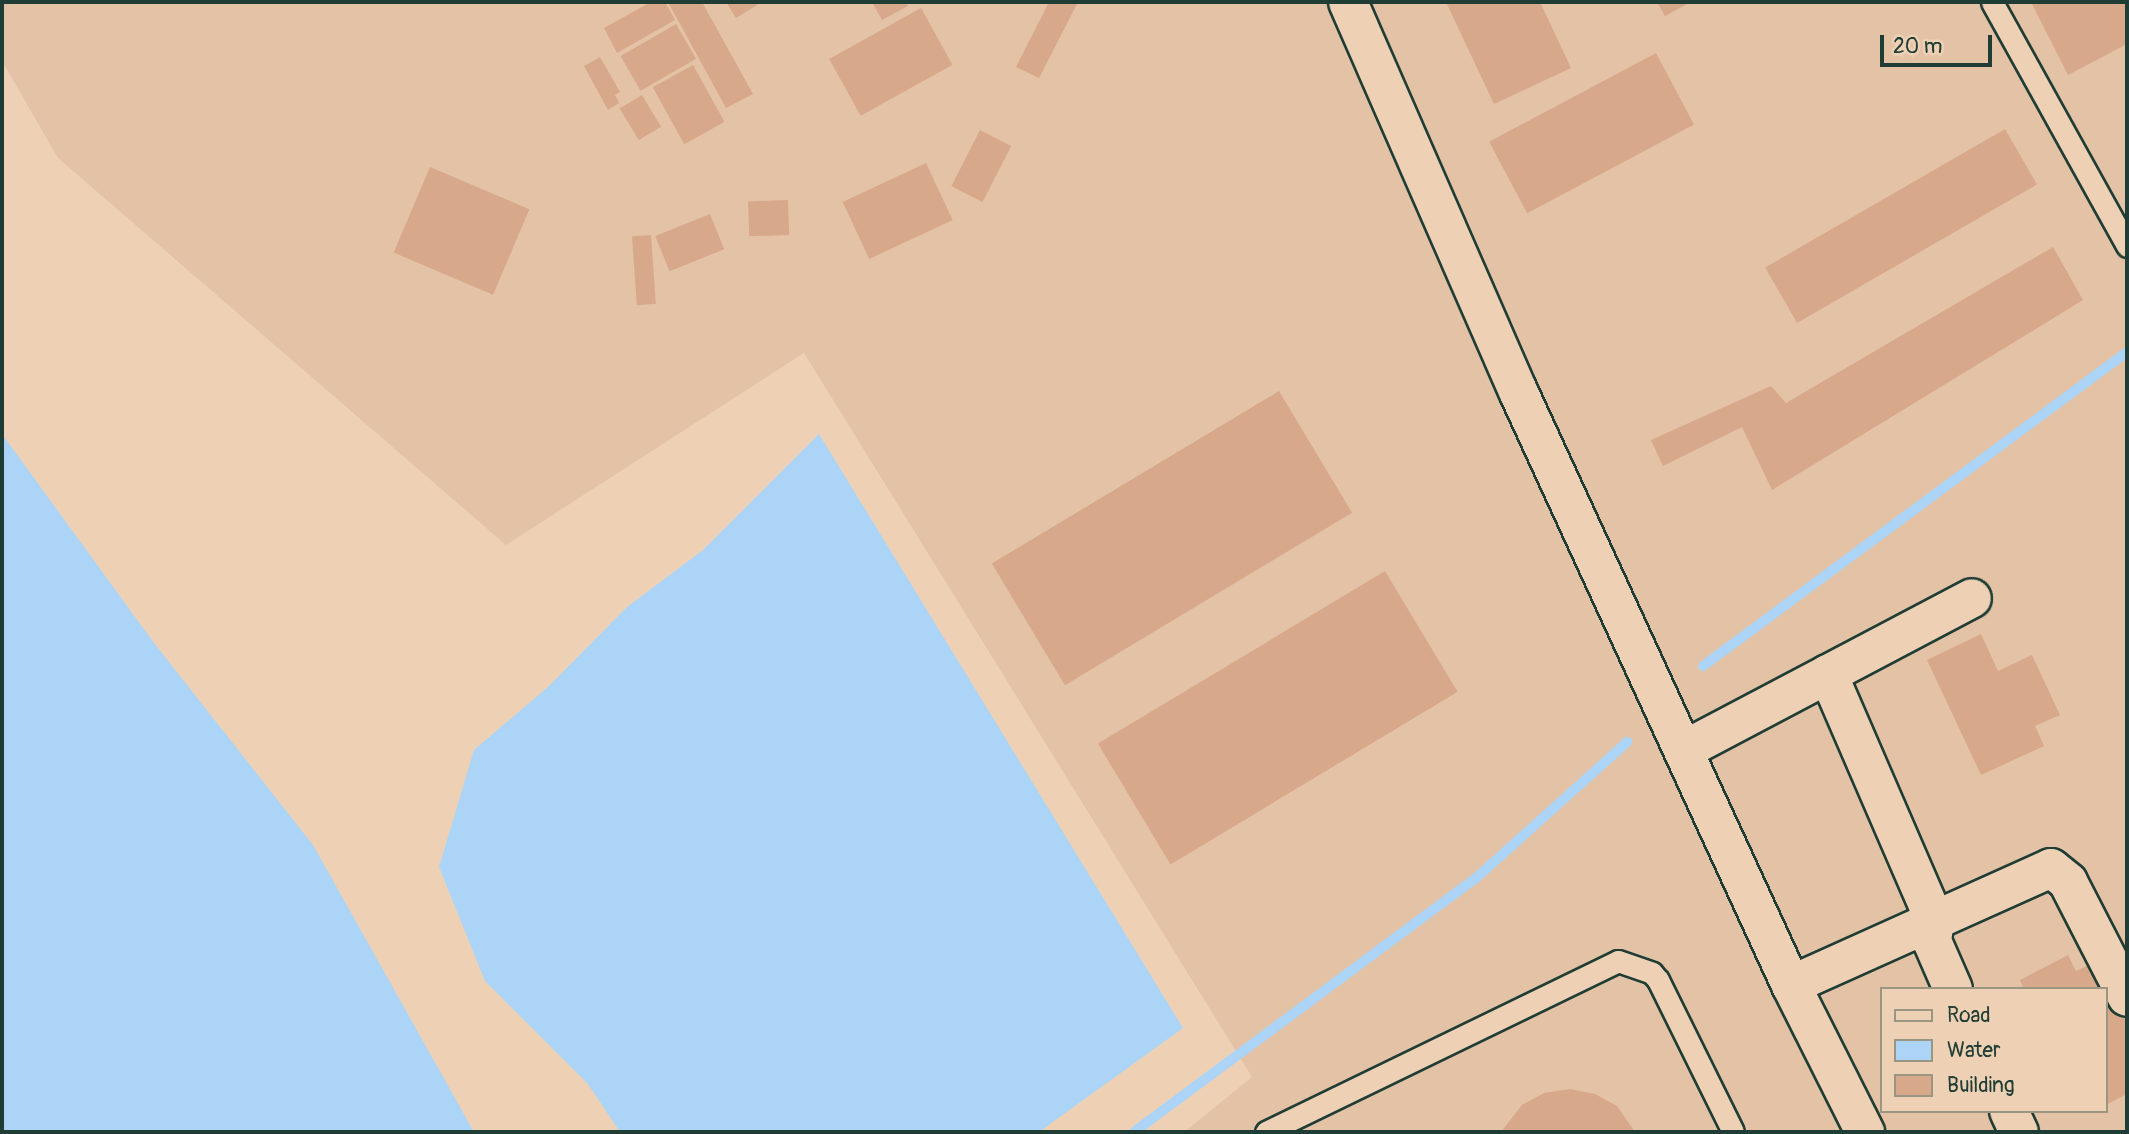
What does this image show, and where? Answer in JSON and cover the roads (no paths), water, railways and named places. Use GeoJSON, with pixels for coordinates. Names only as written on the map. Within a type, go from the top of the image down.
{"type":"FeatureCollection","features":[{"type":"Feature","properties":{"kind":"street"},"geometry":{"type":"LineString","coordinates":[[1348,2],[1518,391],[1686,749],[1791,985],[1865,1132]]}},
{"type":"Feature","properties":{"kind":"street"},"geometry":{"type":"LineString","coordinates":[[1686,749],[1972,598]]}},
{"type":"Feature","properties":{"kind":"street"},"geometry":{"type":"LineString","coordinates":[[1828,674],[1935,921],[1932,941],[1952,987]]}},
{"type":"Feature","properties":{"kind":"street"},"geometry":{"type":"LineString","coordinates":[[1791,985],[2051,868],[2068,882],[2127,996]]}},
{"type":"Feature","properties":{"kind":"street"},"geometry":{"type":"LineString","coordinates":[[2010,1113],[2019,1132]]}},
{"type":"Feature","properties":{"kind":"lane"},"geometry":{"type":"LineString","coordinates":[[1992,2],[2127,246]]}},
{"type":"Feature","properties":{"kind":"lane"},"geometry":{"type":"LineString","coordinates":[[1266,1132],[1618,961],[1642,968],[1658,979],[1732,1132]]}},
{"type":"Feature","properties":{"kind":"water"},"geometry":{"type":"Polygon","coordinates":[[[2,434],[154,643],[313,845],[474,1132],[2,1132],[2,434]]]}},
{"type":"Feature","properties":{"kind":"water"},"geometry":{"type":"Polygon","coordinates":[[[819,434],[1183,1028],[1039,1132],[620,1132],[588,1084],[485,981],[439,867],[474,750],[548,687],[627,607],[703,550],[819,434]]]}},
{"type":"Feature","properties":{"kind":"waterway"},"geometry":{"type":"LineString","coordinates":[[1703,666],[2127,352]]}},
{"type":"Feature","properties":{"kind":"waterway"},"geometry":{"type":"LineString","coordinates":[[1134,1132],[1475,879],[1627,742]]}}]}
